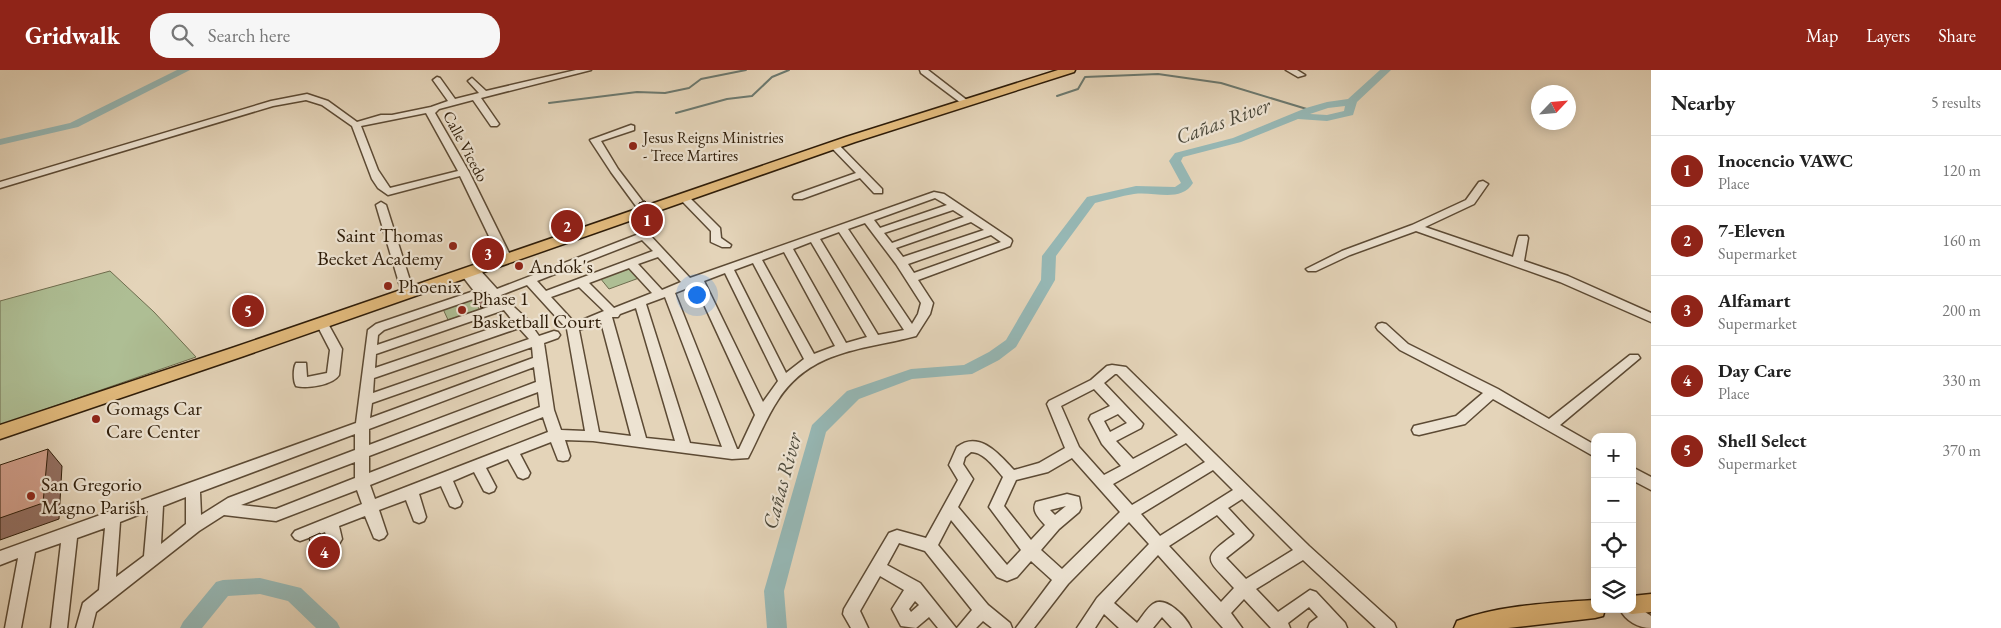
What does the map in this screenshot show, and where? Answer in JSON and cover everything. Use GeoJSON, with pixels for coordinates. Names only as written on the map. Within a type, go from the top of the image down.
{"type":"FeatureCollection","features":[{"type":"Feature","properties":{"kind":"main road"},"geometry":{"type":"LineString","coordinates":[[0,432],[964,101],[1070,70]]}},
{"type":"Feature","properties":{"kind":"main road"},"geometry":{"type":"LineString","coordinates":[[1636,605],[1651,603]]}},
{"type":"Feature","properties":{"kind":"main road"},"geometry":{"type":"LineString","coordinates":[[1465,628],[1504,624],[1533,614],[1591,609]]}},
{"type":"Feature","properties":{"kind":"street","name":"Calle Vicedo"},"geometry":{"type":"LineString","coordinates":[[506,259],[464,172],[430,113],[436,107],[454,102],[587,70]]}},
{"type":"Feature","properties":{"kind":"street"},"geometry":{"type":"LineString","coordinates":[[1290,70],[1301,74]]}},
{"type":"Feature","properties":{"kind":"street"},"geometry":{"type":"LineString","coordinates":[[924,71],[964,101]]}},
{"type":"Feature","properties":{"kind":"street"},"geometry":{"type":"LineString","coordinates":[[437,80],[454,102]]}},
{"type":"Feature","properties":{"kind":"street"},"geometry":{"type":"LineString","coordinates":[[472,81],[494,124]]}},
{"type":"Feature","properties":{"kind":"street"},"geometry":{"type":"LineString","coordinates":[[0,184],[271,104],[307,97],[325,103],[356,125],[377,177],[383,189],[388,192],[464,172]]}},
{"type":"Feature","properties":{"kind":"street"},"geometry":{"type":"LineString","coordinates":[[404,104],[408,114]]}},
{"type":"Feature","properties":{"kind":"street"},"geometry":{"type":"LineString","coordinates":[[356,125],[433,110]]}},
{"type":"Feature","properties":{"kind":"street"},"geometry":{"type":"LineString","coordinates":[[631,128],[594,140],[645,211]]}},
{"type":"Feature","properties":{"kind":"street"},"geometry":{"type":"LineString","coordinates":[[834,145],[878,191]]}},
{"type":"Feature","properties":{"kind":"street"},"geometry":{"type":"LineString","coordinates":[[798,197],[863,174]]}},
{"type":"Feature","properties":{"kind":"street"},"geometry":{"type":"LineString","coordinates":[[1312,269],[1346,253],[1416,227],[1470,202],[1483,184]]}},
{"type":"Feature","properties":{"kind":"street"},"geometry":{"type":"LineString","coordinates":[[573,328],[728,268],[934,195],[940,196],[992,230],[1008,243],[912,278]]}},
{"type":"Feature","properties":{"kind":"street"},"geometry":{"type":"LineString","coordinates":[[684,198],[716,230],[715,240],[726,245]]}},
{"type":"Feature","properties":{"kind":"street"},"geometry":{"type":"LineString","coordinates":[[381,206],[408,293]]}},
{"type":"Feature","properties":{"kind":"street"},"geometry":{"type":"LineString","coordinates":[[878,232],[954,206]]}},
{"type":"Feature","properties":{"kind":"street"},"geometry":{"type":"LineString","coordinates":[[300,535],[411,493],[554,435],[593,436],[743,454],[762,415],[784,382],[811,360],[842,347],[912,332],[924,314],[927,303],[901,262],[867,218]]}},
{"type":"Feature","properties":{"kind":"street"},"geometry":{"type":"LineString","coordinates":[[890,247],[972,218]]}},
{"type":"Feature","properties":{"kind":"street"},"geometry":{"type":"LineString","coordinates":[[841,227],[912,332]]}},
{"type":"Feature","properties":{"kind":"street"},"geometry":{"type":"LineString","coordinates":[[1416,227],[1564,279],[1651,318]]}},
{"type":"Feature","properties":{"kind":"street"},"geometry":{"type":"LineString","coordinates":[[901,262],[992,230]]}},
{"type":"Feature","properties":{"kind":"street"},"geometry":{"type":"LineString","coordinates":[[370,352],[529,280],[644,235],[694,282],[762,415]]}},
{"type":"Feature","properties":{"kind":"street"},"geometry":{"type":"LineString","coordinates":[[814,238],[876,340]]}},
{"type":"Feature","properties":{"kind":"street"},"geometry":{"type":"LineString","coordinates":[[1518,262],[1523,238]]}},
{"type":"Feature","properties":{"kind":"street"},"geometry":{"type":"LineString","coordinates":[[787,247],[842,347]]}},
{"type":"Feature","properties":{"kind":"street"},"geometry":{"type":"LineString","coordinates":[[543,296],[660,252]]}},
{"type":"Feature","properties":{"kind":"street"},"geometry":{"type":"LineString","coordinates":[[756,258],[811,360]]}},
{"type":"Feature","properties":{"kind":"street"},"geometry":{"type":"LineString","coordinates":[[631,263],[664,293],[732,454]]}},
{"type":"Feature","properties":{"kind":"street"},"geometry":{"type":"LineString","coordinates":[[728,268],[784,382]]}},
{"type":"Feature","properties":{"kind":"street"},"geometry":{"type":"LineString","coordinates":[[470,272],[474,285],[494,296],[523,322],[537,341],[546,410],[563,456]]}},
{"type":"Feature","properties":{"kind":"street"},"geometry":{"type":"LineString","coordinates":[[529,280],[573,328],[593,436]]}},
{"type":"Feature","properties":{"kind":"street"},"geometry":{"type":"LineString","coordinates":[[581,282],[610,315],[640,442]]}},
{"type":"Feature","properties":{"kind":"street"},"geometry":{"type":"LineString","coordinates":[[379,534],[362,482],[362,426],[369,375],[372,333],[374,330],[494,296]]}},
{"type":"Feature","properties":{"kind":"street"},"geometry":{"type":"LineString","coordinates":[[640,303],[684,447]]}},
{"type":"Feature","properties":{"kind":"street"},"geometry":{"type":"LineString","coordinates":[[301,366],[301,383],[328,378],[333,375],[336,349],[331,343],[322,322]]}},
{"type":"Feature","properties":{"kind":"street"},"geometry":{"type":"LineString","coordinates":[[369,375],[523,322]]}},
{"type":"Feature","properties":{"kind":"street"},"geometry":{"type":"LineString","coordinates":[[1382,327],[1404,347],[1493,392],[1591,450]]}},
{"type":"Feature","properties":{"kind":"street"},"geometry":{"type":"LineString","coordinates":[[366,400],[554,335]]}},
{"type":"Feature","properties":{"kind":"street"},"geometry":{"type":"LineString","coordinates":[[1550,426],[1634,358]]}},
{"type":"Feature","properties":{"kind":"street"},"geometry":{"type":"LineString","coordinates":[[0,558],[70,534],[540,360]]}},
{"type":"Feature","properties":{"kind":"street"},"geometry":{"type":"LineString","coordinates":[[1234,628],[1073,450],[1054,404],[1096,383],[1112,369],[1121,370],[1304,551],[1388,628]]}},
{"type":"Feature","properties":{"kind":"street"},"geometry":{"type":"LineString","coordinates":[[1096,383],[1136,424],[1107,440]]}},
{"type":"Feature","properties":{"kind":"street"},"geometry":{"type":"LineString","coordinates":[[84,628],[89,608],[107,592],[194,527],[233,502],[542,385]]}},
{"type":"Feature","properties":{"kind":"street"},"geometry":{"type":"LineString","coordinates":[[1419,430],[1460,420],[1493,392]]}},
{"type":"Feature","properties":{"kind":"street"},"geometry":{"type":"LineString","coordinates":[[1120,406],[1096,419],[1107,440],[1130,466]]}},
{"type":"Feature","properties":{"kind":"street"},"geometry":{"type":"LineString","coordinates":[[220,509],[276,515],[546,410]]}},
{"type":"Feature","properties":{"kind":"street"},"geometry":{"type":"LineString","coordinates":[[1102,483],[1187,436]]}},
{"type":"Feature","properties":{"kind":"street"},"geometry":{"type":"LineString","coordinates":[[930,546],[966,479],[956,464],[956,458],[960,451],[966,447],[976,446],[984,450],[1011,476]]}},
{"type":"Feature","properties":{"kind":"street"},"geometry":{"type":"LineString","coordinates":[[1011,476],[1043,468],[1073,450]]}},
{"type":"Feature","properties":{"kind":"street"},"geometry":{"type":"LineString","coordinates":[[511,452],[523,473]]}},
{"type":"Feature","properties":{"kind":"street"},"geometry":{"type":"LineString","coordinates":[[1010,628],[1023,628],[1062,579],[1124,517],[1214,463]]}},
{"type":"Feature","properties":{"kind":"street"},"geometry":{"type":"LineString","coordinates":[[478,465],[489,487]]}},
{"type":"Feature","properties":{"kind":"street"},"geometry":{"type":"LineString","coordinates":[[1636,475],[1651,484]]}},
{"type":"Feature","properties":{"kind":"street"},"geometry":{"type":"LineString","coordinates":[[1011,476],[996,507],[1030,550],[1062,579]]}},
{"type":"Feature","properties":{"kind":"street"},"geometry":{"type":"LineString","coordinates":[[445,478],[455,502]]}},
{"type":"Feature","properties":{"kind":"street"},"geometry":{"type":"LineString","coordinates":[[193,488],[194,527]]}},
{"type":"Feature","properties":{"kind":"street"},"geometry":{"type":"LineString","coordinates":[[1085,628],[1103,602],[1158,545],[1243,491]]}},
{"type":"Feature","properties":{"kind":"street"},"geometry":{"type":"LineString","coordinates":[[411,493],[419,517]]}},
{"type":"Feature","properties":{"kind":"street"},"geometry":{"type":"LineString","coordinates":[[152,558],[156,502]]}},
{"type":"Feature","properties":{"kind":"street"},"geometry":{"type":"LineString","coordinates":[[1217,506],[1245,535],[1217,557],[1280,625],[1310,597],[1335,623],[1316,628]]}},
{"type":"Feature","properties":{"kind":"street"},"geometry":{"type":"LineString","coordinates":[[950,508],[1003,572],[1007,574],[1011,572],[1054,524]]}},
{"type":"Feature","properties":{"kind":"street"},"geometry":{"type":"LineString","coordinates":[[107,592],[113,518]]}},
{"type":"Feature","properties":{"kind":"street"},"geometry":{"type":"LineString","coordinates":[[330,523],[334,539]]}},
{"type":"Feature","properties":{"kind":"street"},"geometry":{"type":"LineString","coordinates":[[59,628],[70,534]]}},
{"type":"Feature","properties":{"kind":"street"},"geometry":{"type":"LineString","coordinates":[[860,628],[851,614],[852,610],[894,538],[897,536],[930,546],[982,610],[1004,628]]}},
{"type":"Feature","properties":{"kind":"street"},"geometry":{"type":"LineString","coordinates":[[13,628],[28,548]]}},
{"type":"Feature","properties":{"kind":"street"},"geometry":{"type":"LineString","coordinates":[[1220,613],[1245,588],[1304,551]]}},
{"type":"Feature","properties":{"kind":"street"},"geometry":{"type":"LineString","coordinates":[[877,567],[914,588],[948,628]]}},
{"type":"Feature","properties":{"kind":"street"},"geometry":{"type":"LineString","coordinates":[[914,588],[900,609],[907,621],[912,622],[929,606]]}},
{"type":"Feature","properties":{"kind":"street"},"geometry":{"type":"LineString","coordinates":[[1103,602],[1131,628]]}},
{"type":"Feature","properties":{"kind":"street"},"geometry":{"type":"LineString","coordinates":[[965,628],[982,610]]}},
{"type":"Feature","properties":{"kind":"street"},"geometry":{"type":"LineString","coordinates":[[1143,628],[1159,610],[1168,612],[1182,628]]}},
{"type":"Feature","properties":{"kind":"street"},"geometry":{"type":"LineString","coordinates":[[1633,613],[1651,626]]}},
{"type":"Feature","properties":{"kind":"green space"},"geometry":{"type":"Polygon","coordinates":[[[629,267],[639,278],[609,289],[600,278],[629,267]]]}},
{"type":"Feature","properties":{"kind":"green space"},"geometry":{"type":"Polygon","coordinates":[[[110,271],[154,312],[196,357],[0,425],[0,301],[110,271]]]}},
{"type":"Feature","properties":{"kind":"green space","name":"Phase 1 Basketball Court"},"geometry":{"type":"Polygon","coordinates":[[[474,299],[480,311],[449,322],[443,309],[474,299]]]}},
{"type":"Feature","properties":{"kind":"building"},"geometry":{"type":"Polygon","coordinates":[[[645,201],[650,206],[643,209],[639,203],[645,201]]]}},
{"type":"Feature","properties":{"kind":"building"},"geometry":{"type":"Polygon","coordinates":[[[481,291],[490,295],[478,299],[475,293],[481,291]]]}},
{"type":"Feature","properties":{"kind":"building"},"geometry":{"type":"Polygon","coordinates":[[[48,449],[43,503],[0,518],[0,465],[48,449]]]}},
{"type":"Feature","properties":{"kind":"building"},"geometry":{"type":"Polygon","coordinates":[[[320,533],[322,542],[311,546],[309,538],[320,533]]]}},
{"type":"Feature","properties":{"kind":"waterway"},"geometry":{"type":"LineString","coordinates":[[0,142],[74,125],[185,70]]}},
{"type":"Feature","properties":{"kind":"waterway"},"geometry":{"type":"LineString","coordinates":[[549,103],[637,92],[665,93],[689,88],[701,79],[746,70]]}},
{"type":"Feature","properties":{"kind":"waterway"},"geometry":{"type":"LineString","coordinates":[[676,113],[727,99],[752,96],[772,77],[789,70]]}},
{"type":"Feature","properties":{"kind":"waterway","name":"Cañas River"},"geometry":{"type":"LineString","coordinates":[[1352,101],[1386,70]]}},
{"type":"Feature","properties":{"kind":"waterway"},"geometry":{"type":"LineString","coordinates":[[1057,96],[1078,89],[1085,77],[1158,74],[1221,83],[1310,110]]}},
{"type":"Feature","properties":{"kind":"waterway","name":"Cañas River"},"geometry":{"type":"LineString","coordinates":[[777,628],[774,591],[818,429],[853,395],[911,374],[967,370],[994,356],[1011,343],[1048,280],[1049,256],[1091,200],[1136,190],[1176,191],[1184,188],[1187,183],[1175,161],[1179,155],[1237,140],[1310,110],[1352,101]]}},
{"type":"Feature","properties":{"kind":"waterway"},"geometry":{"type":"LineString","coordinates":[[1302,117],[1327,118],[1349,113],[1352,101]]}},
{"type":"Feature","properties":{"kind":"waterway","name":"Cañas River"},"geometry":{"type":"LineString","coordinates":[[190,628],[223,588],[260,586],[294,594],[330,628]]}},
{"type":"Feature","properties":{"kind":"place","name":"Jesus Reigns Ministries - Trece Martires"},"geometry":{"type":"Point","coordinates":[633,146]}},
{"type":"Feature","properties":{"kind":"place","name":"Inocencio VAWC"},"geometry":{"type":"Point","coordinates":[647,220]}},
{"type":"Feature","properties":{"kind":"place","name":"7-Eleven"},"geometry":{"type":"Point","coordinates":[567,226]}},
{"type":"Feature","properties":{"kind":"place","name":"Saint Thomas Becket Academy"},"geometry":{"type":"Point","coordinates":[453,246]}},
{"type":"Feature","properties":{"kind":"place","name":"Alfamart"},"geometry":{"type":"Point","coordinates":[488,254]}},
{"type":"Feature","properties":{"kind":"place","name":"Andok's"},"geometry":{"type":"Point","coordinates":[519,266]}},
{"type":"Feature","properties":{"kind":"place","name":"Phoenix"},"geometry":{"type":"Point","coordinates":[388,286]}},
{"type":"Feature","properties":{"kind":"place","name":"Phase 1 Basketball Court"},"geometry":{"type":"Point","coordinates":[462,310]}},
{"type":"Feature","properties":{"kind":"place","name":"Shell Select"},"geometry":{"type":"Point","coordinates":[248,311]}},
{"type":"Feature","properties":{"kind":"place","name":"Gomags Car Care Center"},"geometry":{"type":"Point","coordinates":[96,419]}},
{"type":"Feature","properties":{"kind":"place","name":"San Gregorio Magno Parish"},"geometry":{"type":"Point","coordinates":[31,496]}},
{"type":"Feature","properties":{"kind":"place","name":"Day Care"},"geometry":{"type":"Point","coordinates":[324,552]}}]}
